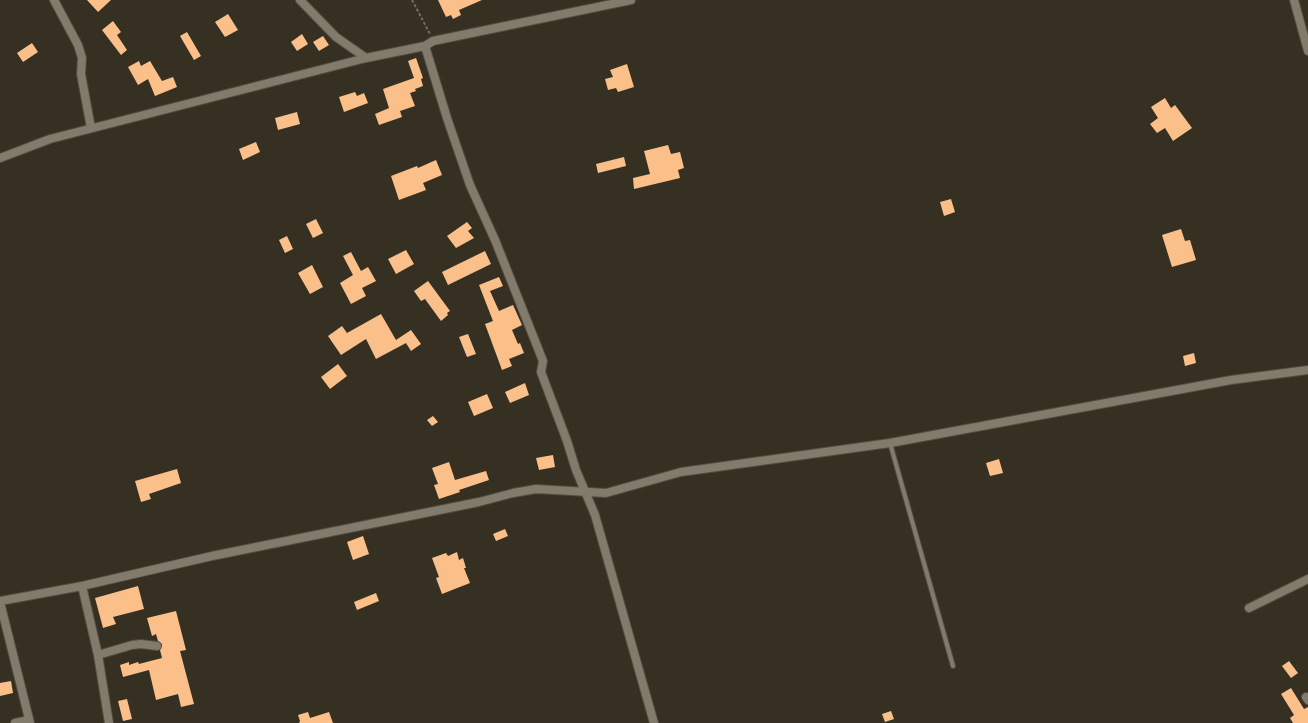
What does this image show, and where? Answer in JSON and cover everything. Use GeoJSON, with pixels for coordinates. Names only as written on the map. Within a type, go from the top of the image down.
{"type":"FeatureCollection","features":[{"type":"Feature","properties":{"kind":"street"},"geometry":{"type":"LineString","coordinates":[[54,0],[71,30],[82,58],[81,74],[91,128]]}},
{"type":"Feature","properties":{"kind":"street"},"geometry":{"type":"LineString","coordinates":[[300,0],[336,37],[366,58]]}},
{"type":"Feature","properties":{"kind":"street"},"geometry":{"type":"LineString","coordinates":[[0,158],[50,139],[366,58],[425,46],[433,41],[631,0]]}},
{"type":"Feature","properties":{"kind":"street"},"geometry":{"type":"LineString","coordinates":[[1294,0],[1308,51]]}},
{"type":"Feature","properties":{"kind":"street"},"geometry":{"type":"LineString","coordinates":[[425,46],[447,118],[470,185],[495,240],[543,361],[541,372],[595,516],[654,723]]}},
{"type":"Feature","properties":{"kind":"street"},"geometry":{"type":"LineString","coordinates":[[14,723],[29,721],[0,602],[82,586],[212,556],[479,502],[513,493],[536,489],[606,493],[681,472],[890,443],[1231,380],[1308,370]]}},
{"type":"Feature","properties":{"kind":"street"},"geometry":{"type":"LineString","coordinates":[[1249,608],[1308,579]]}},
{"type":"Feature","properties":{"kind":"street"},"geometry":{"type":"LineString","coordinates":[[82,586],[98,655],[109,723]]}},
{"type":"Feature","properties":{"kind":"street"},"geometry":{"type":"LineString","coordinates":[[98,655],[132,645],[141,644],[157,646]]}},
{"type":"Feature","properties":{"kind":"lane"},"geometry":{"type":"LineString","coordinates":[[890,443],[953,666]]}},
{"type":"Feature","properties":{"kind":"path"},"geometry":{"type":"LineString","coordinates":[[412,0],[433,41]]}},
{"type":"Feature","properties":{"kind":"building"},"geometry":{"type":"Polygon","coordinates":[[[87,0],[111,0],[98,12],[87,0]]]}},
{"type":"Feature","properties":{"kind":"building"},"geometry":{"type":"Polygon","coordinates":[[[438,0],[482,0],[459,10],[461,15],[453,19],[451,15],[446,17],[438,0]]]}},
{"type":"Feature","properties":{"kind":"building"},"geometry":{"type":"Polygon","coordinates":[[[228,14],[238,30],[225,37],[215,22],[228,14]]]}},
{"type":"Feature","properties":{"kind":"building"},"geometry":{"type":"Polygon","coordinates":[[[113,21],[121,32],[117,35],[127,50],[121,55],[102,30],[113,21]]]}},
{"type":"Feature","properties":{"kind":"building"},"geometry":{"type":"Polygon","coordinates":[[[187,32],[201,56],[194,60],[180,36],[187,32]]]}},
{"type":"Feature","properties":{"kind":"building"},"geometry":{"type":"Polygon","coordinates":[[[302,34],[308,44],[297,51],[291,42],[302,34]]]}},
{"type":"Feature","properties":{"kind":"building"},"geometry":{"type":"Polygon","coordinates":[[[323,36],[329,45],[319,51],[313,42],[323,36]]]}},
{"type":"Feature","properties":{"kind":"building"},"geometry":{"type":"Polygon","coordinates":[[[32,43],[38,52],[23,62],[17,53],[32,43]]]}},
{"type":"Feature","properties":{"kind":"building"},"geometry":{"type":"Polygon","coordinates":[[[416,58],[423,78],[421,79],[423,86],[410,93],[415,106],[400,111],[402,117],[379,125],[375,114],[389,108],[383,89],[414,78],[408,61],[416,58]]]}},
{"type":"Feature","properties":{"kind":"building"},"geometry":{"type":"Polygon","coordinates":[[[139,61],[141,66],[150,61],[162,81],[173,77],[177,87],[155,96],[148,79],[138,85],[128,67],[139,61]]]}},
{"type":"Feature","properties":{"kind":"building"},"geometry":{"type":"Polygon","coordinates":[[[627,64],[634,87],[618,92],[616,88],[608,90],[605,79],[613,77],[610,70],[627,64]]]}},
{"type":"Feature","properties":{"kind":"building"},"geometry":{"type":"Polygon","coordinates":[[[355,92],[357,96],[364,93],[368,103],[344,112],[339,97],[355,92]]]}},
{"type":"Feature","properties":{"kind":"building"},"geometry":{"type":"Polygon","coordinates":[[[1165,98],[1171,108],[1175,105],[1192,128],[1173,141],[1165,128],[1157,133],[1150,124],[1158,118],[1151,107],[1165,98]]]}},
{"type":"Feature","properties":{"kind":"building"},"geometry":{"type":"Polygon","coordinates":[[[297,112],[300,124],[278,130],[275,118],[297,112]]]}},
{"type":"Feature","properties":{"kind":"building"},"geometry":{"type":"Polygon","coordinates":[[[256,142],[260,152],[243,160],[239,149],[256,142]]]}},
{"type":"Feature","properties":{"kind":"building"},"geometry":{"type":"Polygon","coordinates":[[[668,145],[671,154],[680,152],[684,168],[678,170],[680,178],[634,189],[633,178],[650,174],[644,151],[668,145]]]}},
{"type":"Feature","properties":{"kind":"building"},"geometry":{"type":"Polygon","coordinates":[[[624,157],[626,166],[598,173],[596,164],[624,157]]]}},
{"type":"Feature","properties":{"kind":"building"},"geometry":{"type":"Polygon","coordinates":[[[436,160],[442,175],[423,183],[426,190],[399,200],[391,176],[417,166],[418,168],[436,160]]]}},
{"type":"Feature","properties":{"kind":"building"},"geometry":{"type":"Polygon","coordinates":[[[951,199],[955,212],[944,216],[940,202],[951,199]]]}},
{"type":"Feature","properties":{"kind":"building"},"geometry":{"type":"Polygon","coordinates":[[[316,219],[323,233],[313,238],[306,224],[316,219]]]}},
{"type":"Feature","properties":{"kind":"building"},"geometry":{"type":"Polygon","coordinates":[[[467,222],[472,228],[468,231],[474,238],[456,248],[447,236],[467,222]]]}},
{"type":"Feature","properties":{"kind":"building"},"geometry":{"type":"Polygon","coordinates":[[[1181,229],[1185,241],[1190,240],[1196,260],[1172,267],[1162,235],[1181,229]]]}},
{"type":"Feature","properties":{"kind":"building"},"geometry":{"type":"Polygon","coordinates":[[[287,236],[293,249],[285,253],[279,240],[287,236]]]}},
{"type":"Feature","properties":{"kind":"building"},"geometry":{"type":"Polygon","coordinates":[[[406,250],[414,264],[396,274],[388,259],[406,250]]]}},
{"type":"Feature","properties":{"kind":"building"},"geometry":{"type":"Polygon","coordinates":[[[485,251],[491,264],[448,285],[442,272],[485,251]]]}},
{"type":"Feature","properties":{"kind":"building"},"geometry":{"type":"Polygon","coordinates":[[[351,252],[361,271],[368,267],[376,281],[362,288],[366,296],[351,304],[340,283],[353,275],[343,256],[351,252]]]}},
{"type":"Feature","properties":{"kind":"building"},"geometry":{"type":"Polygon","coordinates":[[[312,265],[323,287],[310,294],[298,273],[312,265]]]}},
{"type":"Feature","properties":{"kind":"building"},"geometry":{"type":"Polygon","coordinates":[[[499,277],[503,286],[490,291],[499,311],[513,305],[522,325],[512,330],[524,353],[509,359],[512,366],[502,370],[485,324],[493,321],[479,285],[499,277]]]}},
{"type":"Feature","properties":{"kind":"building"},"geometry":{"type":"Polygon","coordinates":[[[428,281],[450,311],[441,321],[425,299],[421,301],[414,291],[428,281]]]}},
{"type":"Feature","properties":{"kind":"building"},"geometry":{"type":"Polygon","coordinates":[[[381,314],[396,340],[411,330],[421,344],[411,351],[406,343],[376,359],[366,339],[341,355],[328,336],[342,326],[347,333],[381,314]]]}},
{"type":"Feature","properties":{"kind":"building"},"geometry":{"type":"Polygon","coordinates":[[[468,334],[476,354],[467,357],[459,337],[468,334]]]}},
{"type":"Feature","properties":{"kind":"building"},"geometry":{"type":"Polygon","coordinates":[[[1194,353],[1196,363],[1185,366],[1183,356],[1194,353]]]}},
{"type":"Feature","properties":{"kind":"building"},"geometry":{"type":"Polygon","coordinates":[[[338,364],[347,376],[330,389],[321,377],[338,364]]]}},
{"type":"Feature","properties":{"kind":"building"},"geometry":{"type":"Polygon","coordinates":[[[525,383],[529,395],[510,403],[505,392],[525,383]]]}},
{"type":"Feature","properties":{"kind":"building"},"geometry":{"type":"Polygon","coordinates":[[[487,394],[493,408],[474,416],[468,402],[487,394]]]}},
{"type":"Feature","properties":{"kind":"building"},"geometry":{"type":"Polygon","coordinates":[[[433,416],[438,422],[432,426],[427,420],[433,416]]]}},
{"type":"Feature","properties":{"kind":"building"},"geometry":{"type":"Polygon","coordinates":[[[553,455],[555,467],[539,470],[536,458],[553,455]]]}},
{"type":"Feature","properties":{"kind":"building"},"geometry":{"type":"Polygon","coordinates":[[[999,459],[1003,473],[990,476],[986,463],[999,459]]]}},
{"type":"Feature","properties":{"kind":"building"},"geometry":{"type":"Polygon","coordinates":[[[449,462],[455,480],[486,471],[489,480],[459,490],[460,492],[439,499],[434,485],[438,484],[432,468],[449,462]]]}},
{"type":"Feature","properties":{"kind":"building"},"geometry":{"type":"Polygon","coordinates":[[[177,469],[181,483],[149,494],[151,499],[141,502],[135,481],[177,469]]]}},
{"type":"Feature","properties":{"kind":"building"},"geometry":{"type":"Polygon","coordinates":[[[505,529],[508,536],[496,541],[493,534],[505,529]]]}},
{"type":"Feature","properties":{"kind":"building"},"geometry":{"type":"Polygon","coordinates":[[[363,536],[369,554],[353,560],[347,542],[363,536]]]}},
{"type":"Feature","properties":{"kind":"building"},"geometry":{"type":"Polygon","coordinates":[[[457,552],[459,560],[463,558],[466,568],[464,568],[470,583],[442,594],[436,578],[439,577],[432,558],[446,553],[448,556],[457,552]]]}},
{"type":"Feature","properties":{"kind":"building"},"geometry":{"type":"Polygon","coordinates":[[[138,586],[144,609],[113,617],[116,624],[103,628],[95,598],[138,586]]]}},
{"type":"Feature","properties":{"kind":"building"},"geometry":{"type":"Polygon","coordinates":[[[376,593],[379,601],[357,610],[354,602],[376,593]]]}},
{"type":"Feature","properties":{"kind":"building"},"geometry":{"type":"Polygon","coordinates":[[[176,611],[186,650],[180,651],[194,704],[181,707],[178,694],[156,700],[149,670],[123,677],[120,665],[129,662],[129,665],[138,662],[139,664],[162,658],[160,650],[162,644],[158,641],[156,634],[152,636],[147,618],[176,611]]]}},
{"type":"Feature","properties":{"kind":"building"},"geometry":{"type":"Polygon","coordinates":[[[1289,661],[1298,673],[1291,678],[1282,666],[1289,661]]]}},
{"type":"Feature","properties":{"kind":"building"},"geometry":{"type":"Polygon","coordinates":[[[11,681],[13,693],[0,696],[0,683],[11,681]]]}},
{"type":"Feature","properties":{"kind":"building"},"geometry":{"type":"Polygon","coordinates":[[[1291,688],[1304,709],[1308,707],[1308,723],[1293,723],[1290,718],[1294,715],[1281,694],[1291,688]]]}},
{"type":"Feature","properties":{"kind":"building"},"geometry":{"type":"Polygon","coordinates":[[[127,699],[132,719],[123,721],[118,701],[127,699]]]}},
{"type":"Feature","properties":{"kind":"building"},"geometry":{"type":"Polygon","coordinates":[[[891,711],[894,719],[885,722],[882,714],[891,711]]]}},
{"type":"Feature","properties":{"kind":"building"},"geometry":{"type":"Polygon","coordinates":[[[308,712],[310,718],[329,712],[333,723],[299,723],[300,721],[298,715],[308,712]]]}}]}
